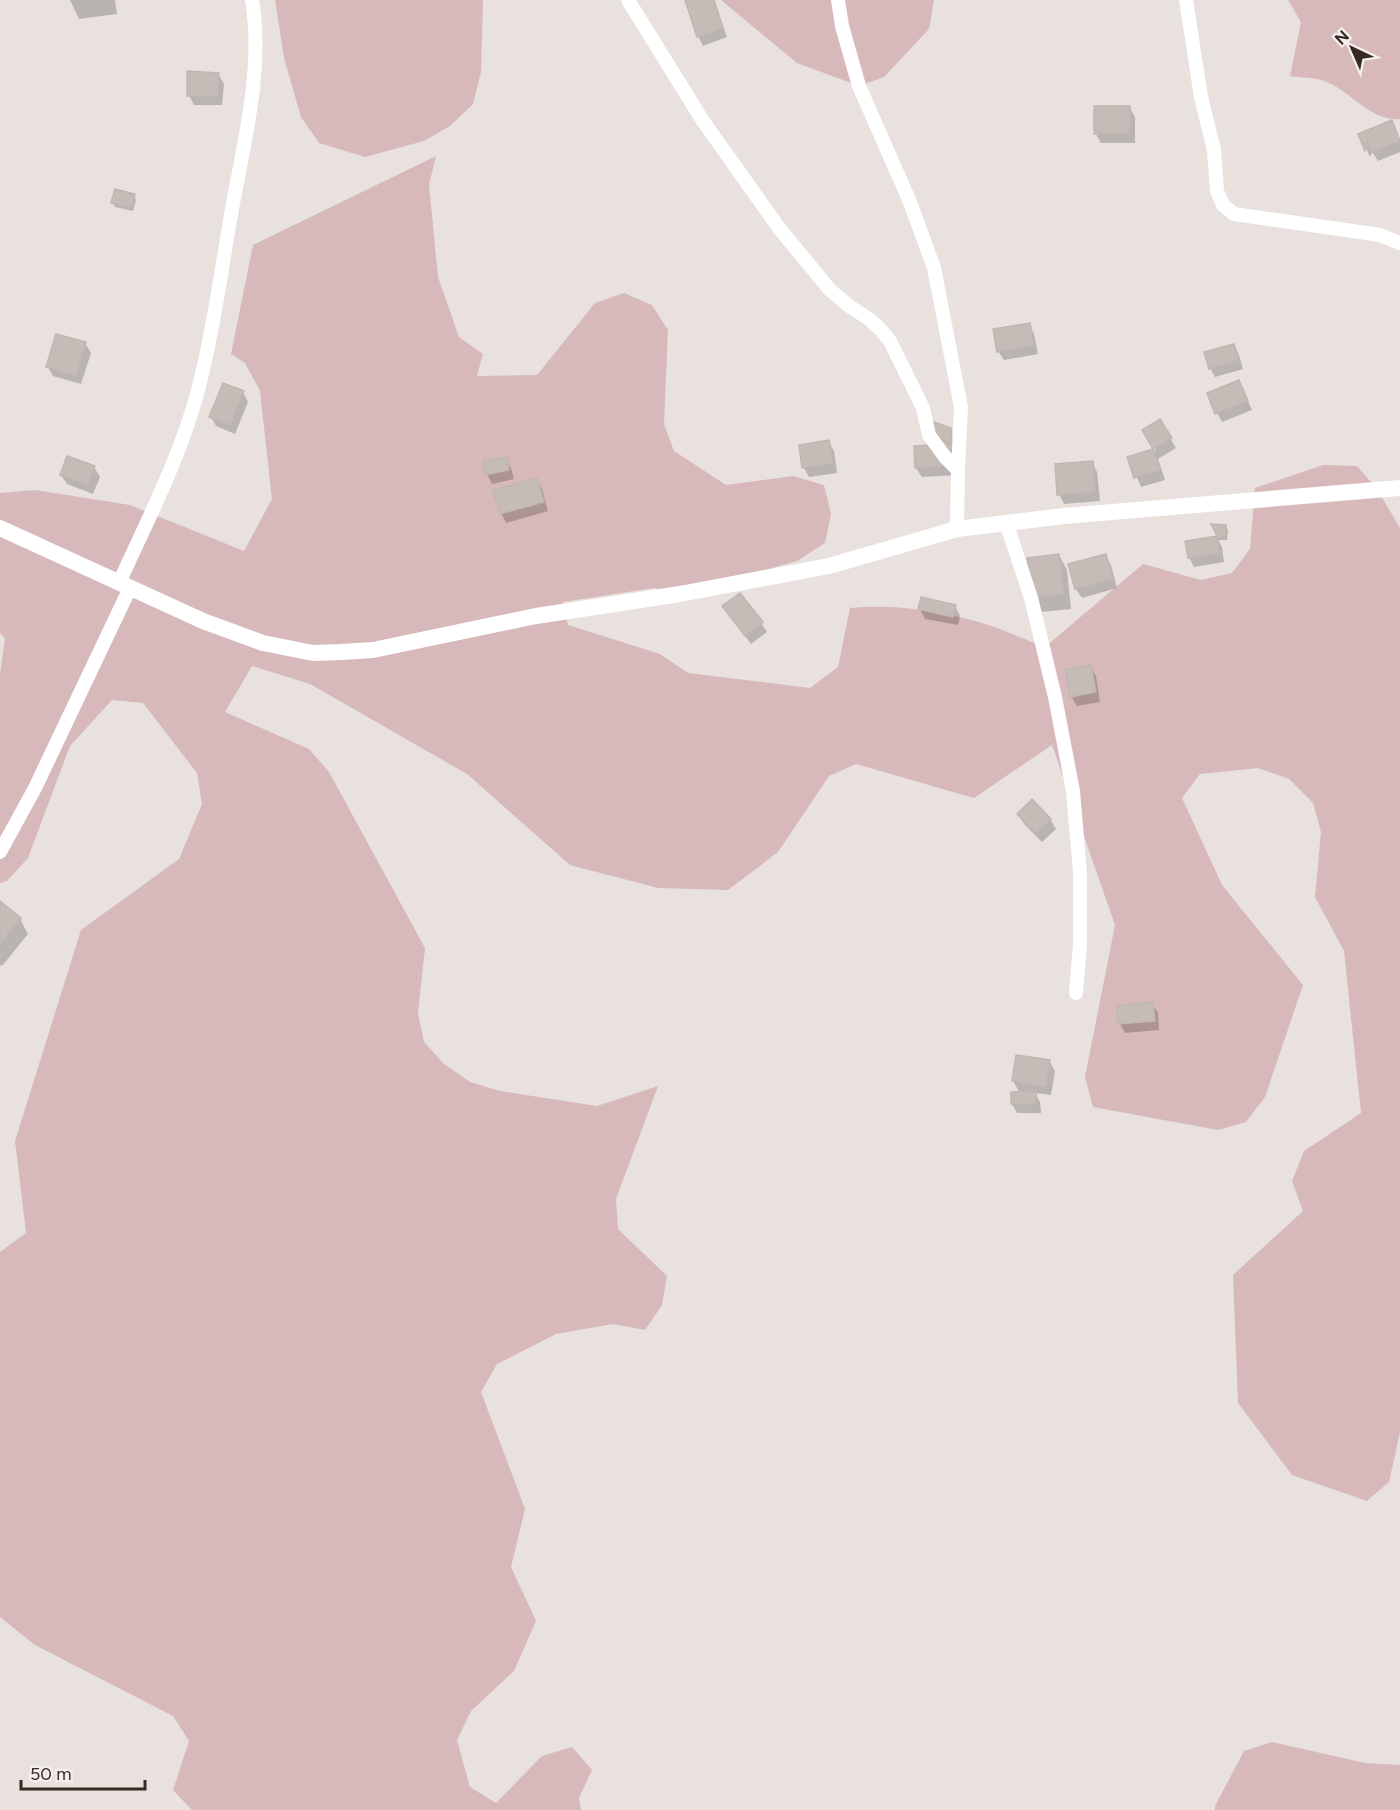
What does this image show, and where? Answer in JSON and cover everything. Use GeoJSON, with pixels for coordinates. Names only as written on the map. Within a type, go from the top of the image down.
{"type":"FeatureCollection","features":[{"type":"Feature","properties":{"kind":"street"},"geometry":{"type":"LineString","coordinates":[[0,852],[35,788],[125,585],[178,451],[196,396],[208,346],[248,121],[256,42],[252,0]]}},
{"type":"Feature","properties":{"kind":"street"},"geometry":{"type":"LineString","coordinates":[[628,0],[703,121],[779,228],[830,290],[869,319],[890,341],[923,408],[929,435],[958,470]]}},
{"type":"Feature","properties":{"kind":"street"},"geometry":{"type":"LineString","coordinates":[[838,0],[842,26],[859,86],[910,202],[934,268],[961,407],[957,528]]}},
{"type":"Feature","properties":{"kind":"street"},"geometry":{"type":"LineString","coordinates":[[1186,0],[1201,97],[1214,150],[1217,192],[1223,205],[1234,214],[1380,235],[1400,243]]}},
{"type":"Feature","properties":{"kind":"street"},"geometry":{"type":"LineString","coordinates":[[0,528],[203,621],[263,643],[313,653],[373,650],[536,616],[680,594],[828,566],[957,528],[1400,489]]}},
{"type":"Feature","properties":{"kind":"street"},"geometry":{"type":"LineString","coordinates":[[1006,522],[1031,598],[1073,791],[1080,873],[1077,993]]}},
{"type":"Feature","properties":{"kind":"shaded area"},"geometry":{"type":"Polygon","coordinates":[[[275,0],[483,0],[481,72],[473,104],[450,126],[424,141],[365,157],[319,143],[301,117],[284,58],[275,0]]]}},
{"type":"Feature","properties":{"kind":"shaded area"},"geometry":{"type":"Polygon","coordinates":[[[721,0],[934,0],[929,29],[884,77],[859,86],[797,63],[721,0]]]}},
{"type":"Feature","properties":{"kind":"shaded area"},"geometry":{"type":"Polygon","coordinates":[[[1288,0],[1400,0],[1400,119],[1389,119],[1369,110],[1324,81],[1290,76],[1301,22],[1288,0]]]}},
{"type":"Feature","properties":{"kind":"shaded area"},"geometry":{"type":"Polygon","coordinates":[[[436,156],[429,185],[438,277],[459,337],[483,354],[477,376],[537,375],[595,303],[624,293],[652,305],[668,330],[664,424],[674,451],[726,485],[793,476],[824,485],[831,514],[825,543],[797,561],[680,594],[654,588],[563,602],[568,625],[660,654],[688,673],[810,688],[838,667],[850,608],[897,607],[944,614],[984,624],[1045,647],[1143,564],[1201,580],[1232,573],[1250,549],[1255,488],[1323,465],[1357,466],[1377,489],[1400,528],[1400,1432],[1389,1482],[1367,1501],[1292,1475],[1238,1403],[1233,1275],[1303,1211],[1292,1181],[1304,1151],[1361,1113],[1344,951],[1315,897],[1321,832],[1313,803],[1289,779],[1258,768],[1200,774],[1182,798],[1222,885],[1303,985],[1265,1097],[1246,1122],[1218,1130],[1093,1107],[1085,1077],[1115,925],[1052,745],[974,798],[856,764],[829,776],[778,852],[728,890],[658,888],[570,865],[467,774],[310,684],[252,666],[225,712],[309,749],[329,772],[425,948],[418,1013],[424,1042],[444,1064],[470,1082],[500,1091],[597,1106],[658,1086],[616,1199],[618,1229],[667,1276],[662,1305],[645,1330],[613,1324],[556,1334],[497,1364],[481,1392],[525,1509],[511,1567],[536,1621],[514,1671],[471,1711],[457,1740],[470,1787],[496,1803],[542,1756],[572,1747],[592,1770],[579,1798],[581,1810],[192,1810],[173,1790],[189,1741],[173,1716],[35,1645],[0,1617],[0,1252],[26,1233],[15,1141],[81,930],[179,859],[202,804],[197,773],[143,703],[112,700],[70,746],[28,858],[7,881],[0,883],[0,675],[5,638],[0,633],[0,493],[35,490],[130,505],[244,551],[272,499],[260,391],[245,363],[231,354],[253,245],[436,156]]]}},
{"type":"Feature","properties":{"kind":"shaded area"},"geometry":{"type":"Polygon","coordinates":[[[1272,1742],[1365,1763],[1400,1765],[1400,1810],[1215,1810],[1244,1751],[1272,1742]]]}},
{"type":"Feature","properties":{"kind":"building"},"geometry":{"type":"Polygon","coordinates":[[[685,0],[714,0],[723,28],[697,37],[685,0]]]}},
{"type":"Feature","properties":{"kind":"building"},"geometry":{"type":"Polygon","coordinates":[[[187,71],[219,73],[218,96],[187,96],[187,71]]]}},
{"type":"Feature","properties":{"kind":"building"},"geometry":{"type":"Polygon","coordinates":[[[1094,106],[1130,106],[1130,134],[1094,134],[1094,106]]]}},
{"type":"Feature","properties":{"kind":"building"},"geometry":{"type":"Polygon","coordinates":[[[1392,120],[1400,141],[1371,153],[1367,142],[1365,151],[1358,134],[1392,120]]]}},
{"type":"Feature","properties":{"kind":"building"},"geometry":{"type":"Polygon","coordinates":[[[115,189],[135,194],[131,208],[111,203],[115,189]]]}},
{"type":"Feature","properties":{"kind":"building"},"geometry":{"type":"Polygon","coordinates":[[[1030,323],[1034,345],[997,352],[993,329],[1030,323]]]}},
{"type":"Feature","properties":{"kind":"building"},"geometry":{"type":"Polygon","coordinates":[[[56,334],[86,342],[76,376],[46,367],[56,334]]]}},
{"type":"Feature","properties":{"kind":"building"},"geometry":{"type":"Polygon","coordinates":[[[1234,344],[1239,360],[1209,369],[1204,352],[1234,344]]]}},
{"type":"Feature","properties":{"kind":"building"},"geometry":{"type":"Polygon","coordinates":[[[1239,380],[1248,401],[1215,414],[1207,393],[1239,380]]]}},
{"type":"Feature","properties":{"kind":"building"},"geometry":{"type":"Polygon","coordinates":[[[223,383],[244,391],[230,425],[209,417],[223,383]]]}},
{"type":"Feature","properties":{"kind":"building"},"geometry":{"type":"Polygon","coordinates":[[[1160,419],[1172,438],[1153,449],[1142,430],[1160,419]]]}},
{"type":"Feature","properties":{"kind":"building"},"geometry":{"type":"Polygon","coordinates":[[[934,422],[951,428],[952,444],[929,435],[934,422]]]}},
{"type":"Feature","properties":{"kind":"building"},"geometry":{"type":"Polygon","coordinates":[[[829,440],[833,463],[802,468],[799,445],[829,440]]]}},
{"type":"Feature","properties":{"kind":"building"},"geometry":{"type":"Polygon","coordinates":[[[952,444],[954,466],[915,468],[914,446],[952,444]]]}},
{"type":"Feature","properties":{"kind":"building"},"geometry":{"type":"Polygon","coordinates":[[[1153,449],[1161,470],[1134,478],[1127,457],[1153,449]]]}},
{"type":"Feature","properties":{"kind":"building"},"geometry":{"type":"Polygon","coordinates":[[[67,456],[95,466],[88,485],[60,475],[67,456]]]}},
{"type":"Feature","properties":{"kind":"building"},"geometry":{"type":"Polygon","coordinates":[[[507,457],[509,470],[485,475],[483,461],[507,457]]]}},
{"type":"Feature","properties":{"kind":"building"},"geometry":{"type":"Polygon","coordinates":[[[1093,461],[1095,492],[1057,495],[1055,464],[1093,461]]]}},
{"type":"Feature","properties":{"kind":"building"},"geometry":{"type":"Polygon","coordinates":[[[537,478],[544,502],[500,514],[493,490],[537,478]]]}},
{"type":"Feature","properties":{"kind":"building"},"geometry":{"type":"Polygon","coordinates":[[[1211,524],[1226,525],[1226,536],[1217,536],[1211,524]]]}},
{"type":"Feature","properties":{"kind":"building"},"geometry":{"type":"Polygon","coordinates":[[[1217,536],[1220,553],[1188,558],[1185,541],[1217,536]]]}},
{"type":"Feature","properties":{"kind":"building"},"geometry":{"type":"Polygon","coordinates":[[[1059,554],[1064,594],[1031,598],[1027,558],[1059,554]]]}},
{"type":"Feature","properties":{"kind":"building"},"geometry":{"type":"Polygon","coordinates":[[[1106,554],[1113,579],[1075,589],[1068,564],[1106,554]]]}},
{"type":"Feature","properties":{"kind":"building"},"geometry":{"type":"Polygon","coordinates":[[[740,593],[763,622],[745,636],[722,606],[740,593]]]}},
{"type":"Feature","properties":{"kind":"building"},"geometry":{"type":"Polygon","coordinates":[[[921,597],[956,605],[953,617],[918,609],[921,597]]]}},
{"type":"Feature","properties":{"kind":"building"},"geometry":{"type":"Polygon","coordinates":[[[1091,665],[1096,692],[1070,697],[1065,670],[1091,665]]]}},
{"type":"Feature","properties":{"kind":"building"},"geometry":{"type":"Polygon","coordinates":[[[1032,799],[1051,819],[1036,834],[1017,814],[1032,799]]]}},
{"type":"Feature","properties":{"kind":"building"},"geometry":{"type":"Polygon","coordinates":[[[0,901],[21,918],[0,944],[0,901]]]}},
{"type":"Feature","properties":{"kind":"building"},"geometry":{"type":"Polygon","coordinates":[[[1153,1002],[1155,1021],[1118,1024],[1117,1006],[1153,1002]]]}},
{"type":"Feature","properties":{"kind":"building"},"geometry":{"type":"Polygon","coordinates":[[[1016,1055],[1050,1060],[1046,1087],[1012,1081],[1016,1055]]]}},
{"type":"Feature","properties":{"kind":"building"},"geometry":{"type":"Polygon","coordinates":[[[1036,1091],[1036,1104],[1011,1104],[1011,1092],[1036,1091]]]}}]}
